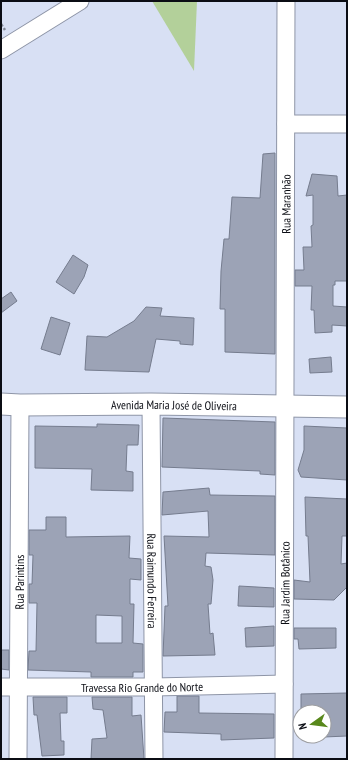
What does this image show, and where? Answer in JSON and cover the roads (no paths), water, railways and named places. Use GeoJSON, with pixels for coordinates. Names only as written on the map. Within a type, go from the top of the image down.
{"type":"FeatureCollection","features":[{"type":"Feature","properties":{"kind":"street"},"geometry":{"type":"LineString","coordinates":[[1,50],[80,1]]}},
{"type":"Feature","properties":{"kind":"street","name":"Rua Maranhão"},"geometry":{"type":"LineString","coordinates":[[285,406],[286,1]]}},
{"type":"Feature","properties":{"kind":"street"},"geometry":{"type":"LineString","coordinates":[[286,124],[347,124]]}},
{"type":"Feature","properties":{"kind":"street","name":"Avenida Maria José de Oliveira"},"geometry":{"type":"LineString","coordinates":[[10,404],[151,404],[347,407]]}},
{"type":"Feature","properties":{"kind":"street","name":"Rua Parintins"},"geometry":{"type":"LineString","coordinates":[[10,404],[18,686],[18,759]]}},
{"type":"Feature","properties":{"kind":"street","name":"Rua Raimundo Ferreira"},"geometry":{"type":"LineString","coordinates":[[151,404],[154,759]]}},
{"type":"Feature","properties":{"kind":"street","name":"Rua Jardim Botânico"},"geometry":{"type":"LineString","coordinates":[[284,759],[285,406]]}},
{"type":"Feature","properties":{"kind":"street","name":"Travessa Rio Grande do Norte"},"geometry":{"type":"LineString","coordinates":[[1,687],[154,687],[284,684]]}}]}
